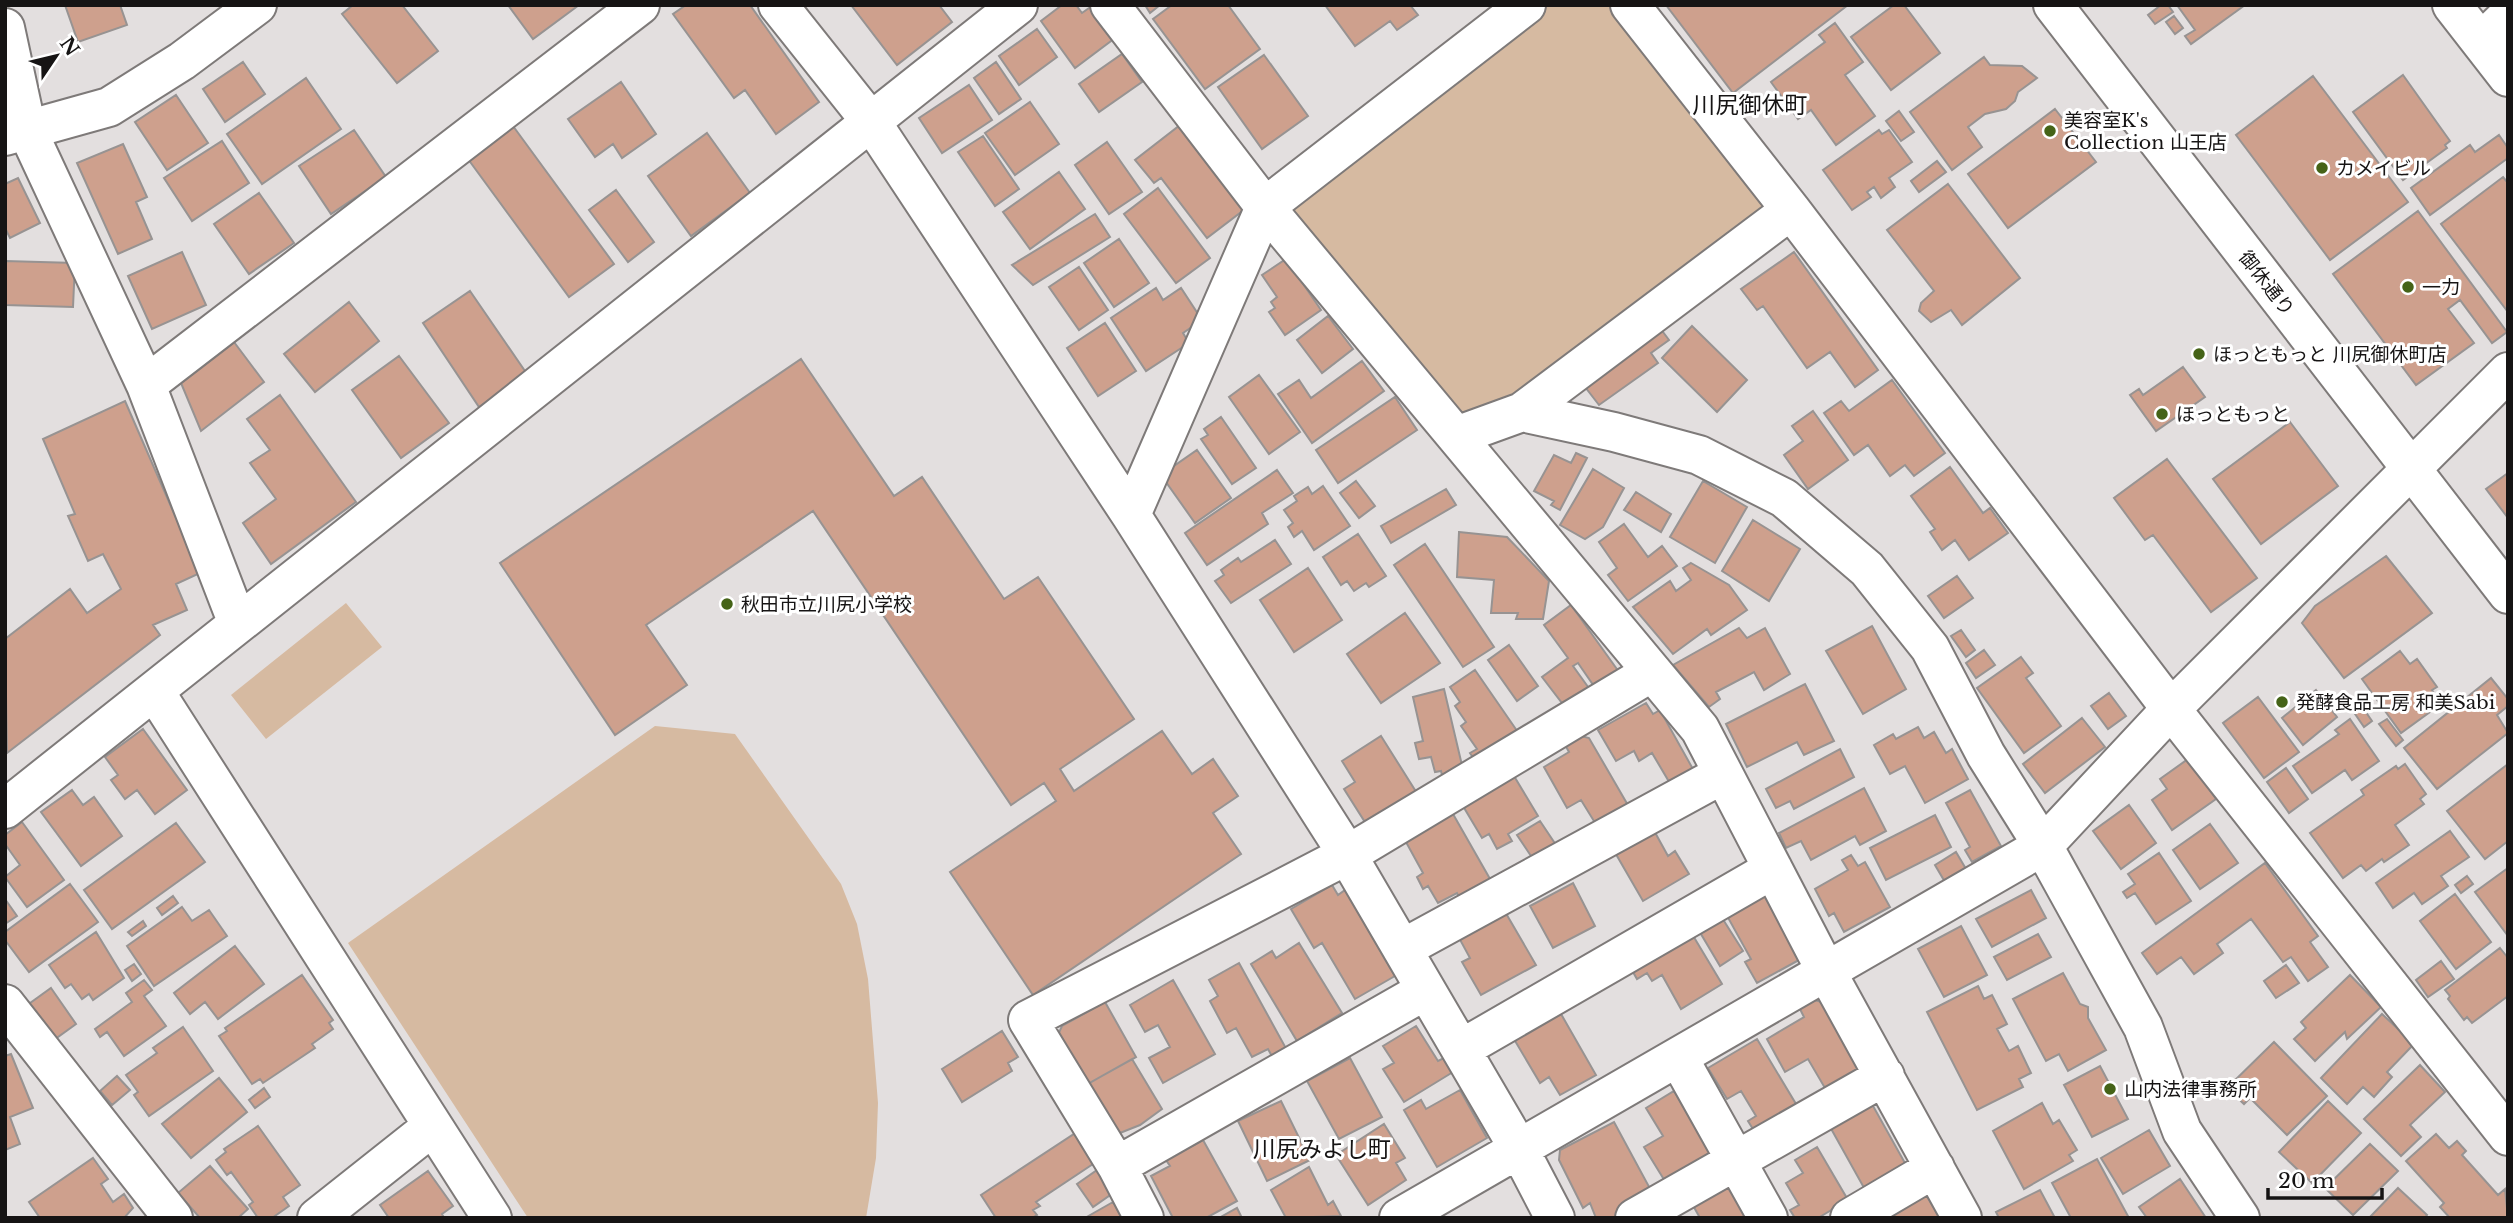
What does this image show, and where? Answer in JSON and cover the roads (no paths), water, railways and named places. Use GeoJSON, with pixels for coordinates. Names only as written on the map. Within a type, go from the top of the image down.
{"type":"FeatureCollection","features":[{"type":"Feature","properties":{"kind":"street"},"geometry":{"type":"LineString","coordinates":[[16,133],[109,107],[182,61],[257,5]]}},
{"type":"Feature","properties":{"kind":"street"},"geometry":{"type":"LineString","coordinates":[[146,385],[640,5]]}},
{"type":"Feature","properties":{"kind":"street"},"geometry":{"type":"LineString","coordinates":[[778,5],[872,123],[1131,515],[1347,855],[1519,1149],[1555,1218]]}},
{"type":"Feature","properties":{"kind":"street"},"geometry":{"type":"LineString","coordinates":[[5,809],[1018,5]]}},
{"type":"Feature","properties":{"kind":"street"},"geometry":{"type":"LineString","coordinates":[[1110,5],[1265,207],[1700,729],[1826,971],[1962,1218]]}},
{"type":"Feature","properties":{"kind":"street"},"geometry":{"type":"LineString","coordinates":[[1131,515],[1265,207],[1525,5]]}},
{"type":"Feature","properties":{"kind":"street"},"geometry":{"type":"LineString","coordinates":[[1630,5],[1791,210],[2171,709],[2508,1136]]}},
{"type":"Feature","properties":{"kind":"street","name":"御休通り"},"geometry":{"type":"LineString","coordinates":[[2053,5],[2508,594]]}},
{"type":"Feature","properties":{"kind":"street"},"geometry":{"type":"LineString","coordinates":[[2452,5],[2494,29],[2508,77]]}},
{"type":"Feature","properties":{"kind":"street"},"geometry":{"type":"LineString","coordinates":[[5,28],[16,133],[146,385],[238,624]]}},
{"type":"Feature","properties":{"kind":"street"},"geometry":{"type":"LineString","coordinates":[[1455,436],[1522,412],[1791,210]]}},
{"type":"Feature","properties":{"kind":"street"},"geometry":{"type":"LineString","coordinates":[[1399,1218],[2043,846],[2171,709],[2508,372]]}},
{"type":"Feature","properties":{"kind":"street"},"geometry":{"type":"LineString","coordinates":[[1522,412],[1615,432],[1699,455],[1784,498],[1867,569],[1930,648],[1986,755],[2043,846],[2143,1027],[2182,1131],[2240,1218]]}},
{"type":"Feature","properties":{"kind":"street"},"geometry":{"type":"LineString","coordinates":[[1144,1218],[1117,1166],[1028,1020],[1347,855],[1652,672]]}},
{"type":"Feature","properties":{"kind":"street"},"geometry":{"type":"LineString","coordinates":[[155,692],[492,1218]]}},
{"type":"Feature","properties":{"kind":"street"},"geometry":{"type":"LineString","coordinates":[[1402,949],[1723,774]]}},
{"type":"Feature","properties":{"kind":"street"},"geometry":{"type":"LineString","coordinates":[[1461,1049],[1773,869]]}},
{"type":"Feature","properties":{"kind":"street"},"geometry":{"type":"LineString","coordinates":[[1117,1166],[1426,990]]}},
{"type":"Feature","properties":{"kind":"street"},"geometry":{"type":"LineString","coordinates":[[5,1004],[173,1218]]}},
{"type":"Feature","properties":{"kind":"street"},"geometry":{"type":"LineString","coordinates":[[1678,1057],[1768,1218]]}},
{"type":"Feature","properties":{"kind":"street"},"geometry":{"type":"LineString","coordinates":[[1635,1218],[1885,1076]]}},
{"type":"Feature","properties":{"kind":"street"},"geometry":{"type":"LineString","coordinates":[[317,1218],[433,1126]]}},
{"type":"Feature","properties":{"kind":"street"},"geometry":{"type":"LineString","coordinates":[[1850,1218],[1935,1168]]}},
{"type":"Feature","properties":{"kind":"place","name":"美容室K's Collection 山王店"},"geometry":{"type":"Point","coordinates":[2050,131]}},
{"type":"Feature","properties":{"kind":"place","name":"カメイビル"},"geometry":{"type":"Point","coordinates":[2322,168]}},
{"type":"Feature","properties":{"kind":"place","name":"一力"},"geometry":{"type":"Point","coordinates":[2408,287]}},
{"type":"Feature","properties":{"kind":"place","name":"ほっともっと 川尻御休町店"},"geometry":{"type":"Point","coordinates":[2199,354]}},
{"type":"Feature","properties":{"kind":"place","name":"ほっともっと"},"geometry":{"type":"Point","coordinates":[2162,414]}},
{"type":"Feature","properties":{"kind":"place","name":"秋田市立川尻小学校"},"geometry":{"type":"Point","coordinates":[727,604]}},
{"type":"Feature","properties":{"kind":"place","name":"発酵食品工房 和美Sabi"},"geometry":{"type":"Point","coordinates":[2282,702]}},
{"type":"Feature","properties":{"kind":"place","name":"山内法律事務所"},"geometry":{"type":"Point","coordinates":[2110,1089]}},
{"type":"Feature","properties":{"kind":"district","name":"川尻御休町"},"geometry":{"type":"Point","coordinates":[1750,105]}},
{"type":"Feature","properties":{"kind":"district","name":"川尻みよし町"},"geometry":{"type":"Point","coordinates":[1322,1149]}}]}
